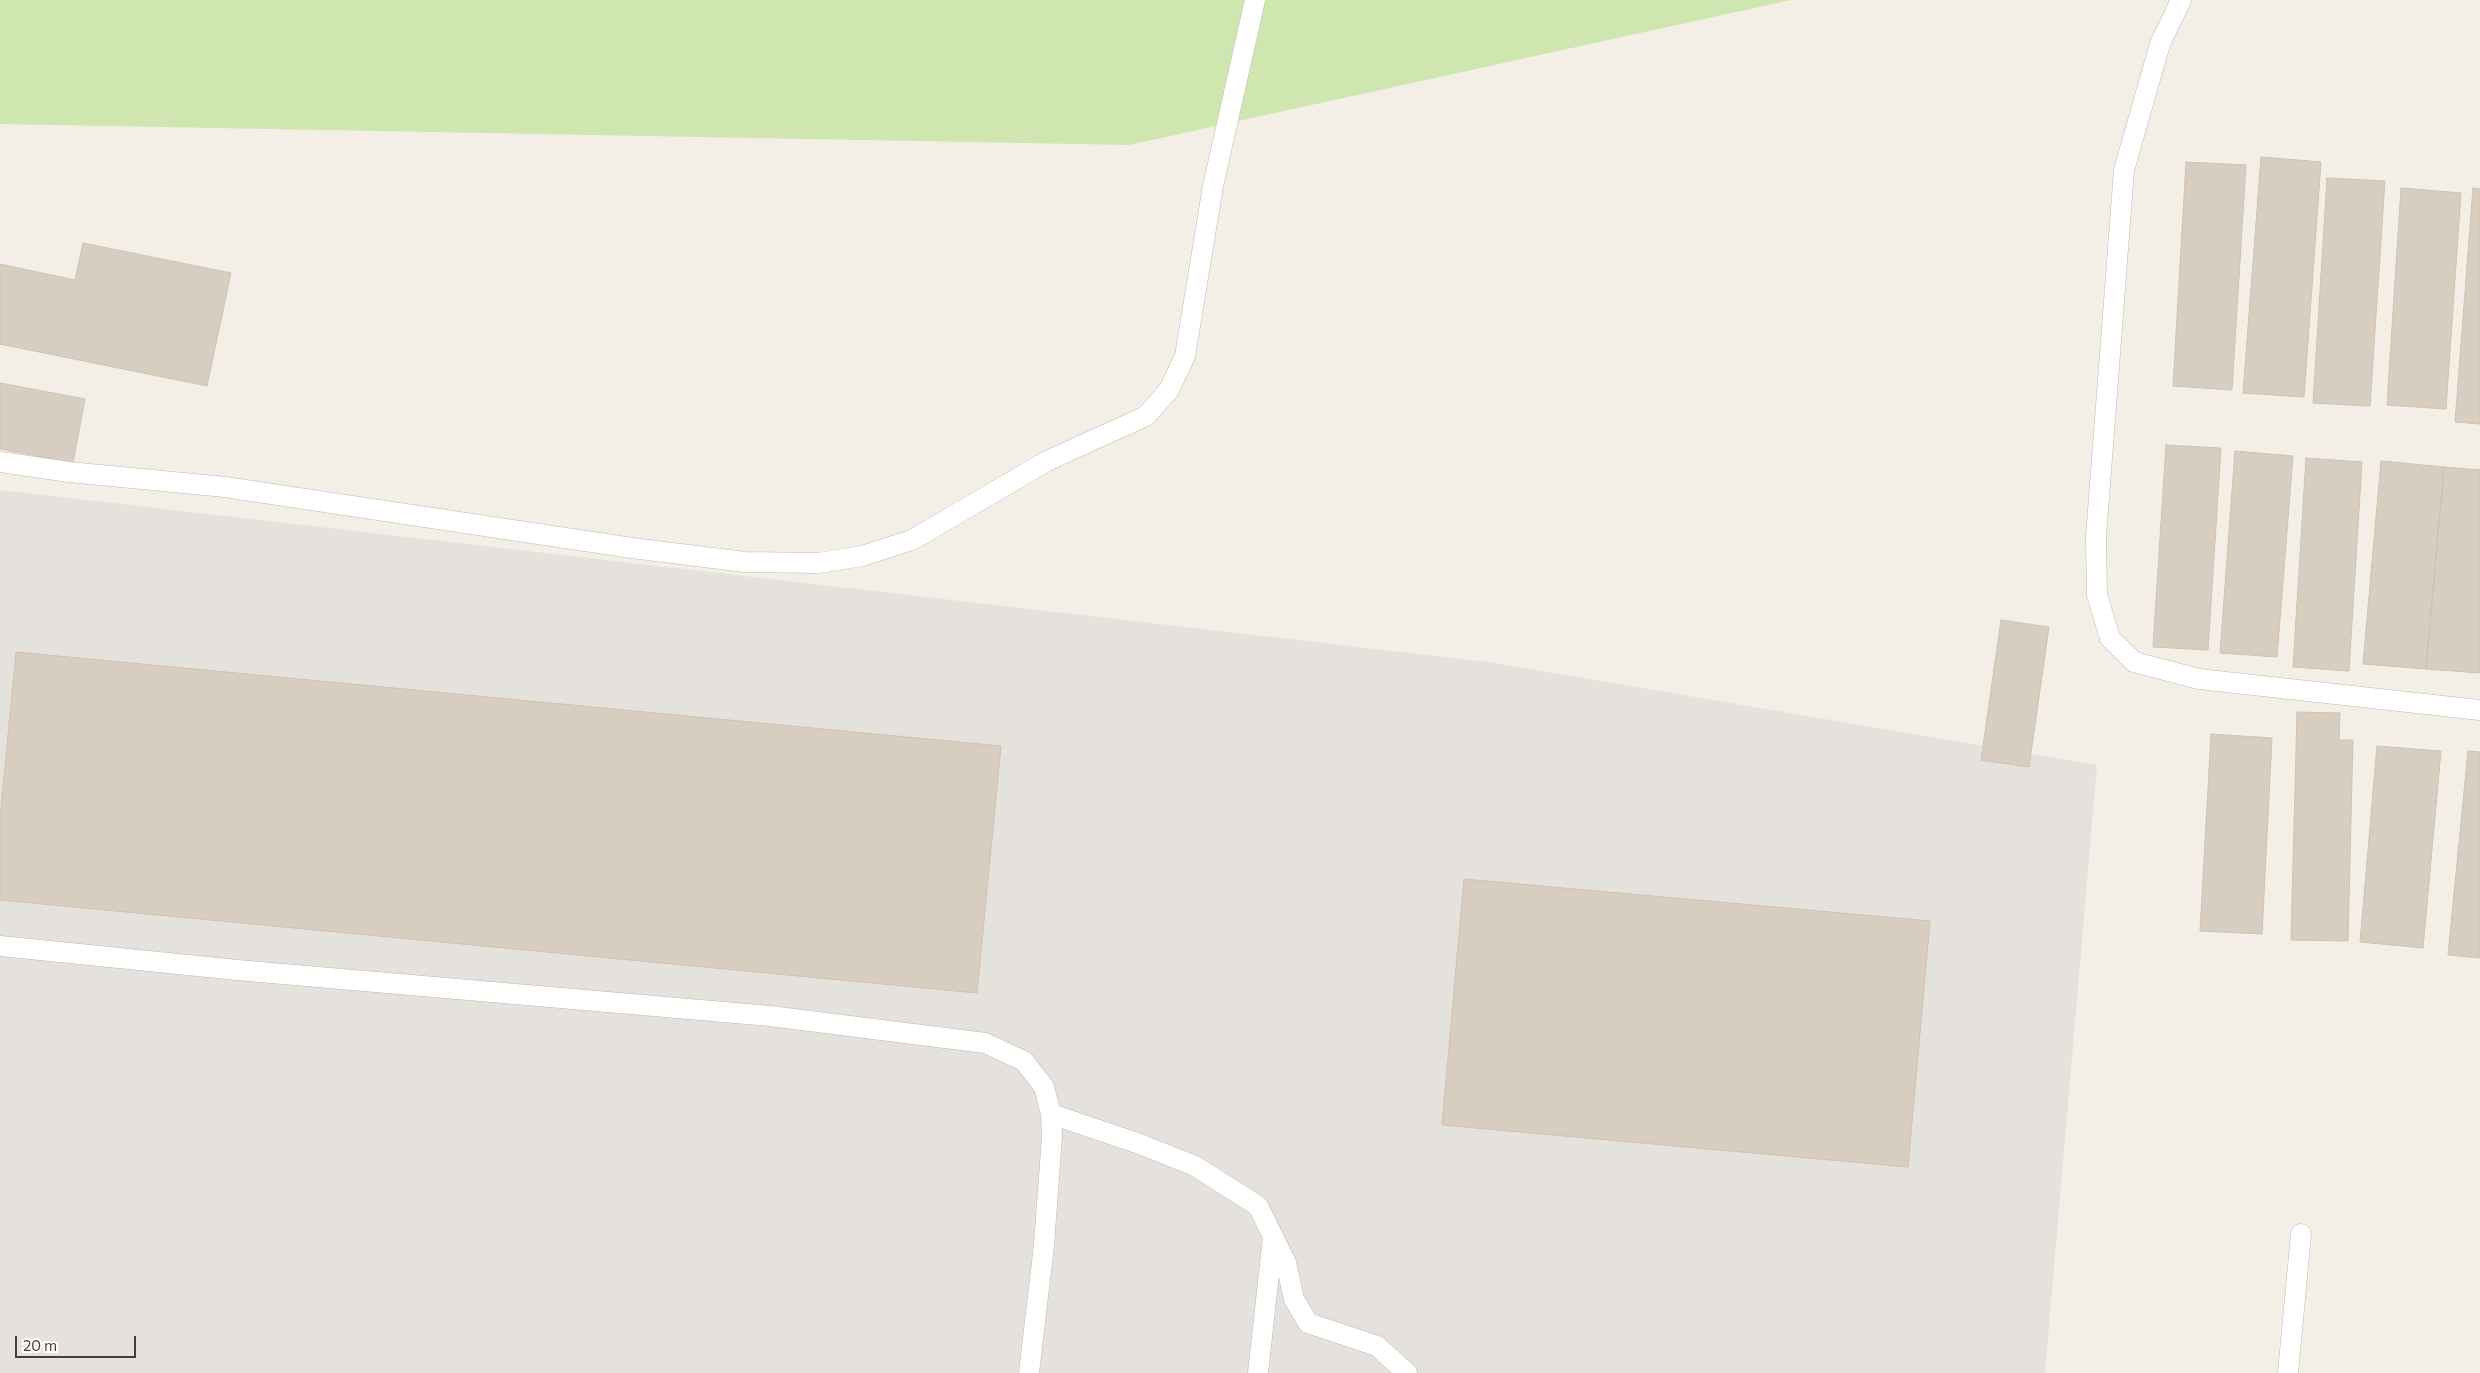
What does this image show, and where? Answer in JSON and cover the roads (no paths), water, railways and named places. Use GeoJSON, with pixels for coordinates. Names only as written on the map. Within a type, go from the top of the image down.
{"type":"FeatureCollection","features":[{"type":"Feature","properties":{"kind":"lane"},"geometry":{"type":"LineString","coordinates":[[0,462],[69,472],[225,487],[623,547],[745,562],[818,563],[862,556],[912,540],[1048,461],[1146,416],[1169,390],[1185,356],[1213,186],[1255,0]]}},
{"type":"Feature","properties":{"kind":"lane"},"geometry":{"type":"LineString","coordinates":[[2181,0],[2160,44],[2124,170],[2096,537],[2097,595],[2110,638],[2134,662],[2199,679],[2480,710]]}},
{"type":"Feature","properties":{"kind":"lane"},"geometry":{"type":"LineString","coordinates":[[0,946],[237,970],[770,1016],[985,1042],[1024,1061],[1044,1087],[1051,1114],[1052,1136],[1044,1245],[1029,1373]]}},
{"type":"Feature","properties":{"kind":"lane"},"geometry":{"type":"LineString","coordinates":[[1051,1114],[1137,1143],[1195,1166],[1258,1206],[1286,1263],[1294,1299],[1308,1323],[1377,1346],[1407,1373]]}},
{"type":"Feature","properties":{"kind":"lane"},"geometry":{"type":"LineString","coordinates":[[2288,1373],[2301,1234]]}},
{"type":"Feature","properties":{"kind":"lane"},"geometry":{"type":"LineString","coordinates":[[1258,1373],[1273,1237]]}}]}
